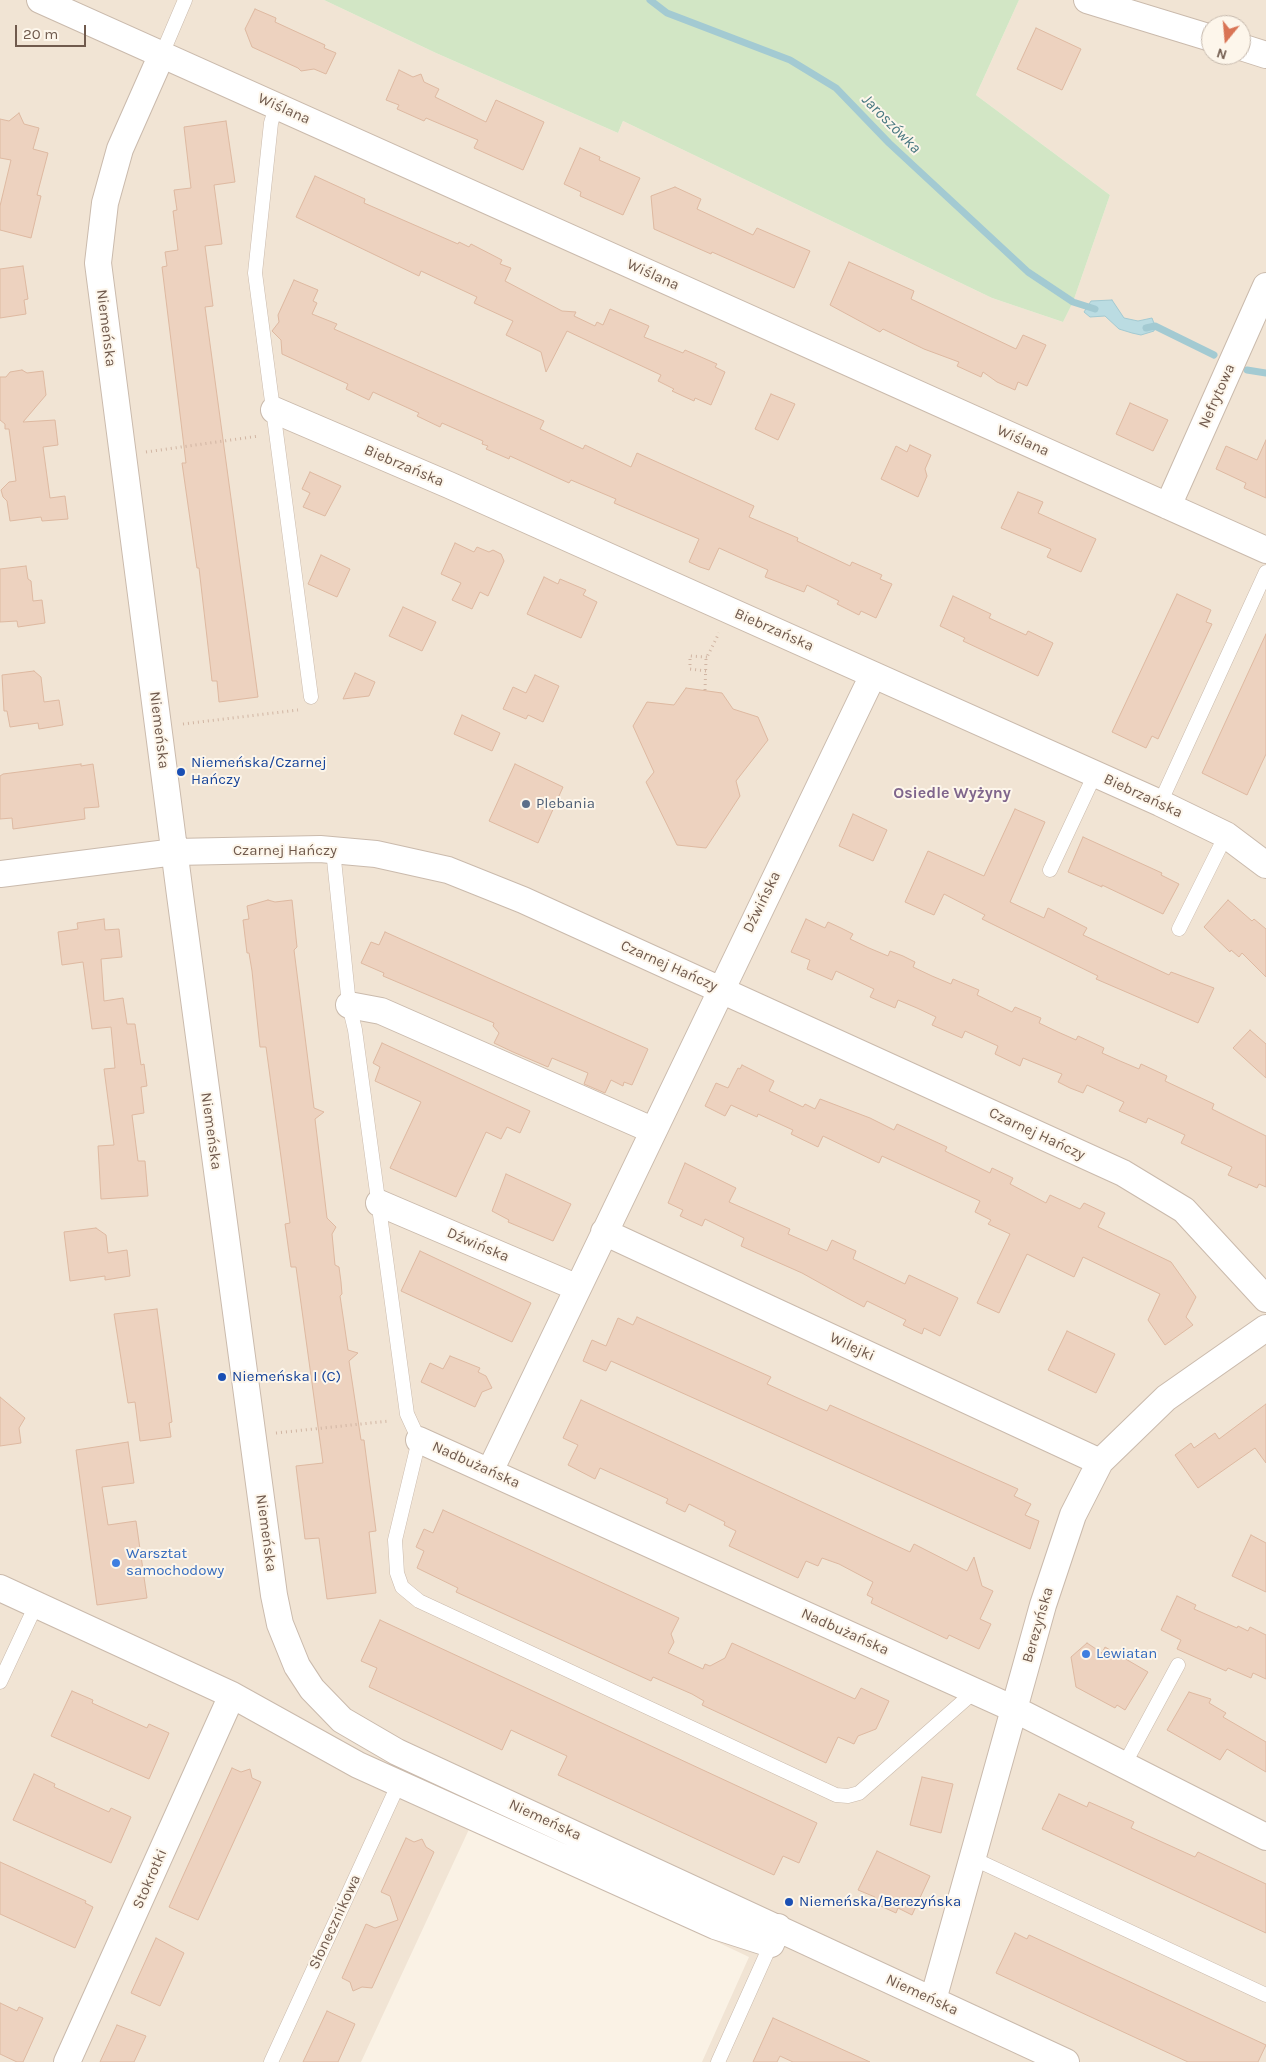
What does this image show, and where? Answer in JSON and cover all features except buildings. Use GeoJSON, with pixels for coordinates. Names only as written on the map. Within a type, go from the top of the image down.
{"type":"FeatureCollection","features":[{"type":"Feature","properties":{"kind":"street","name":"Wiślana"},"geometry":{"type":"LineString","coordinates":[[40,0],[1266,550]]}},
{"type":"Feature","properties":{"kind":"street"},"geometry":{"type":"LineString","coordinates":[[1087,0],[1201,35]]}},
{"type":"Feature","properties":{"kind":"street"},"geometry":{"type":"LineString","coordinates":[[1251,50],[1266,55]]}},
{"type":"Feature","properties":{"kind":"street","name":"Niemeńska"},"geometry":{"type":"LineString","coordinates":[[162,54],[120,149],[105,203],[98,264],[252,1436],[280,1624],[297,1666],[312,1689],[342,1720],[396,1752],[774,1936],[933,2000],[1066,2062]]}},
{"type":"Feature","properties":{"kind":"street","name":"Nefrytowa"},"geometry":{"type":"LineString","coordinates":[[1168,506],[1266,286]]}},
{"type":"Feature","properties":{"kind":"street","name":"Biebrzańska"},"geometry":{"type":"LineString","coordinates":[[275,422],[449,485],[873,674],[1160,803],[1226,835],[1266,865]]}},
{"type":"Feature","properties":{"kind":"street","name":"Dźwińska"},"geometry":{"type":"LineString","coordinates":[[490,1471],[652,1130],[873,674]]}},
{"type":"Feature","properties":{"kind":"street","name":"Czarnej Hańczy"},"geometry":{"type":"LineString","coordinates":[[0,874],[175,852],[333,850],[376,854],[448,870],[720,989],[1123,1173],[1184,1210],[1266,1299]]}},
{"type":"Feature","properties":{"kind":"street"},"geometry":{"type":"LineString","coordinates":[[350,1005],[381,1010],[652,1130]]}},
{"type":"Feature","properties":{"kind":"street","name":"Dźwińska"},"geometry":{"type":"LineString","coordinates":[[378,1203],[578,1288]]}},
{"type":"Feature","properties":{"kind":"street","name":"Wilejki"},"geometry":{"type":"LineString","coordinates":[[604,1232],[1100,1462]]}},
{"type":"Feature","properties":{"kind":"street","name":"Berezyńska"},"geometry":{"type":"LineString","coordinates":[[933,2000],[1043,1605],[1073,1514],[1100,1462],[1166,1398],[1266,1328]]}},
{"type":"Feature","properties":{"kind":"street","name":"Nadbużańska"},"geometry":{"type":"LineString","coordinates":[[414,1430],[490,1471],[1014,1709],[1266,1837]]}},
{"type":"Feature","properties":{"kind":"street","name":"Niemeńska"},"geometry":{"type":"LineString","coordinates":[[0,1588],[232,1695],[358,1765],[715,1926],[774,1936]]}},
{"type":"Feature","properties":{"kind":"street","name":"Stokrotki"},"geometry":{"type":"LineString","coordinates":[[67,2062],[232,1695]]}},
{"type":"Feature","properties":{"kind":"lane"},"geometry":{"type":"LineString","coordinates":[[162,54],[185,0]]}},
{"type":"Feature","properties":{"kind":"lane"},"geometry":{"type":"LineString","coordinates":[[274,113],[271,123],[255,273],[311,697]]}},
{"type":"Feature","properties":{"kind":"lane"},"geometry":{"type":"LineString","coordinates":[[1160,803],[1266,572]]}},
{"type":"Feature","properties":{"kind":"lane"},"geometry":{"type":"LineString","coordinates":[[1050,870],[1095,774]]}},
{"type":"Feature","properties":{"kind":"lane"},"geometry":{"type":"LineString","coordinates":[[1179,929],[1226,835]]}},
{"type":"Feature","properties":{"kind":"lane"},"geometry":{"type":"LineString","coordinates":[[333,850],[350,1005],[378,1203],[414,1430],[395,1540],[398,1573],[402,1587],[411,1596],[836,1794],[848,1796],[859,1793],[975,1691]]}},
{"type":"Feature","properties":{"kind":"lane"},"geometry":{"type":"LineString","coordinates":[[0,1682],[36,1606]]}},
{"type":"Feature","properties":{"kind":"lane"},"geometry":{"type":"LineString","coordinates":[[1124,1765],[1178,1665]]}},
{"type":"Feature","properties":{"kind":"lane","name":"Słonecznikowa"},"geometry":{"type":"LineString","coordinates":[[271,2062],[399,1783]]}},
{"type":"Feature","properties":{"kind":"lane"},"geometry":{"type":"LineString","coordinates":[[972,1858],[1266,1995]]}},
{"type":"Feature","properties":{"kind":"lane"},"geometry":{"type":"LineString","coordinates":[[718,2062],[774,1936]]}},
{"type":"Feature","properties":{"kind":"path"},"geometry":{"type":"LineString","coordinates":[[141,453],[275,422]]}},
{"type":"Feature","properties":{"kind":"path"},"geometry":{"type":"LineString","coordinates":[[705,690],[707,657],[720,632]]}},
{"type":"Feature","properties":{"kind":"path"},"geometry":{"type":"LineString","coordinates":[[706,671],[690,669],[690,656],[707,657]]}},
{"type":"Feature","properties":{"kind":"path"},"geometry":{"type":"LineString","coordinates":[[175,725],[312,708],[311,697]]}},
{"type":"Feature","properties":{"kind":"path"},"geometry":{"type":"LineString","coordinates":[[252,1436],[414,1430]]}},
{"type":"Feature","properties":{"kind":"shaded area"},"geometry":{"type":"Polygon","coordinates":[[[0,0],[324,0],[436,53],[618,133],[623,121],[992,298],[1063,322],[1073,302],[1110,195],[976,95],[1019,0],[1266,0],[1266,2062],[702,2062],[749,1957],[471,1825],[361,2062],[0,2062],[0,0]]]}},
{"type":"Feature","properties":{"kind":"green space"},"geometry":{"type":"Polygon","coordinates":[[[324,0],[1019,0],[976,95],[1110,195],[1073,302],[1063,322],[992,298],[623,121],[618,133],[436,53],[324,0]]]}},
{"type":"Feature","properties":{"kind":"water"},"geometry":{"type":"Polygon","coordinates":[[[1112,300],[1124,318],[1138,321],[1152,318],[1155,326],[1154,331],[1141,335],[1132,333],[1119,329],[1105,316],[1090,317],[1084,312],[1091,301],[1112,300]]]}},
{"type":"Feature","properties":{"kind":"waterway","name":"Jaroszówka"},"geometry":{"type":"LineString","coordinates":[[650,0],[667,13],[790,60],[836,88],[889,143],[1028,272],[1073,302],[1095,309]]}},
{"type":"Feature","properties":{"kind":"waterway"},"geometry":{"type":"LineString","coordinates":[[1146,328],[1155,326],[1214,355]]}},
{"type":"Feature","properties":{"kind":"waterway","name":"Jaroszówka"},"geometry":{"type":"LineString","coordinates":[[1247,370],[1266,373]]}},
{"type":"Feature","properties":{"kind":"place","name":"Niemeńska/Czarnej Hańczy"},"geometry":{"type":"Point","coordinates":[181,772]}},
{"type":"Feature","properties":{"kind":"place","name":"Plebania"},"geometry":{"type":"Point","coordinates":[526,804]}},
{"type":"Feature","properties":{"kind":"place","name":"Niemeńska I (C)"},"geometry":{"type":"Point","coordinates":[222,1377]}},
{"type":"Feature","properties":{"kind":"place","name":"Warsztat samochodowy"},"geometry":{"type":"Point","coordinates":[116,1563]}},
{"type":"Feature","properties":{"kind":"place","name":"Lewiatan"},"geometry":{"type":"Point","coordinates":[1086,1654]}},
{"type":"Feature","properties":{"kind":"place","name":"Niemeńska/Berezyńska"},"geometry":{"type":"Point","coordinates":[789,1902]}},
{"type":"Feature","properties":{"kind":"district","name":"Osiedle Wyżyny"},"geometry":{"type":"Point","coordinates":[952,793]}}]}
